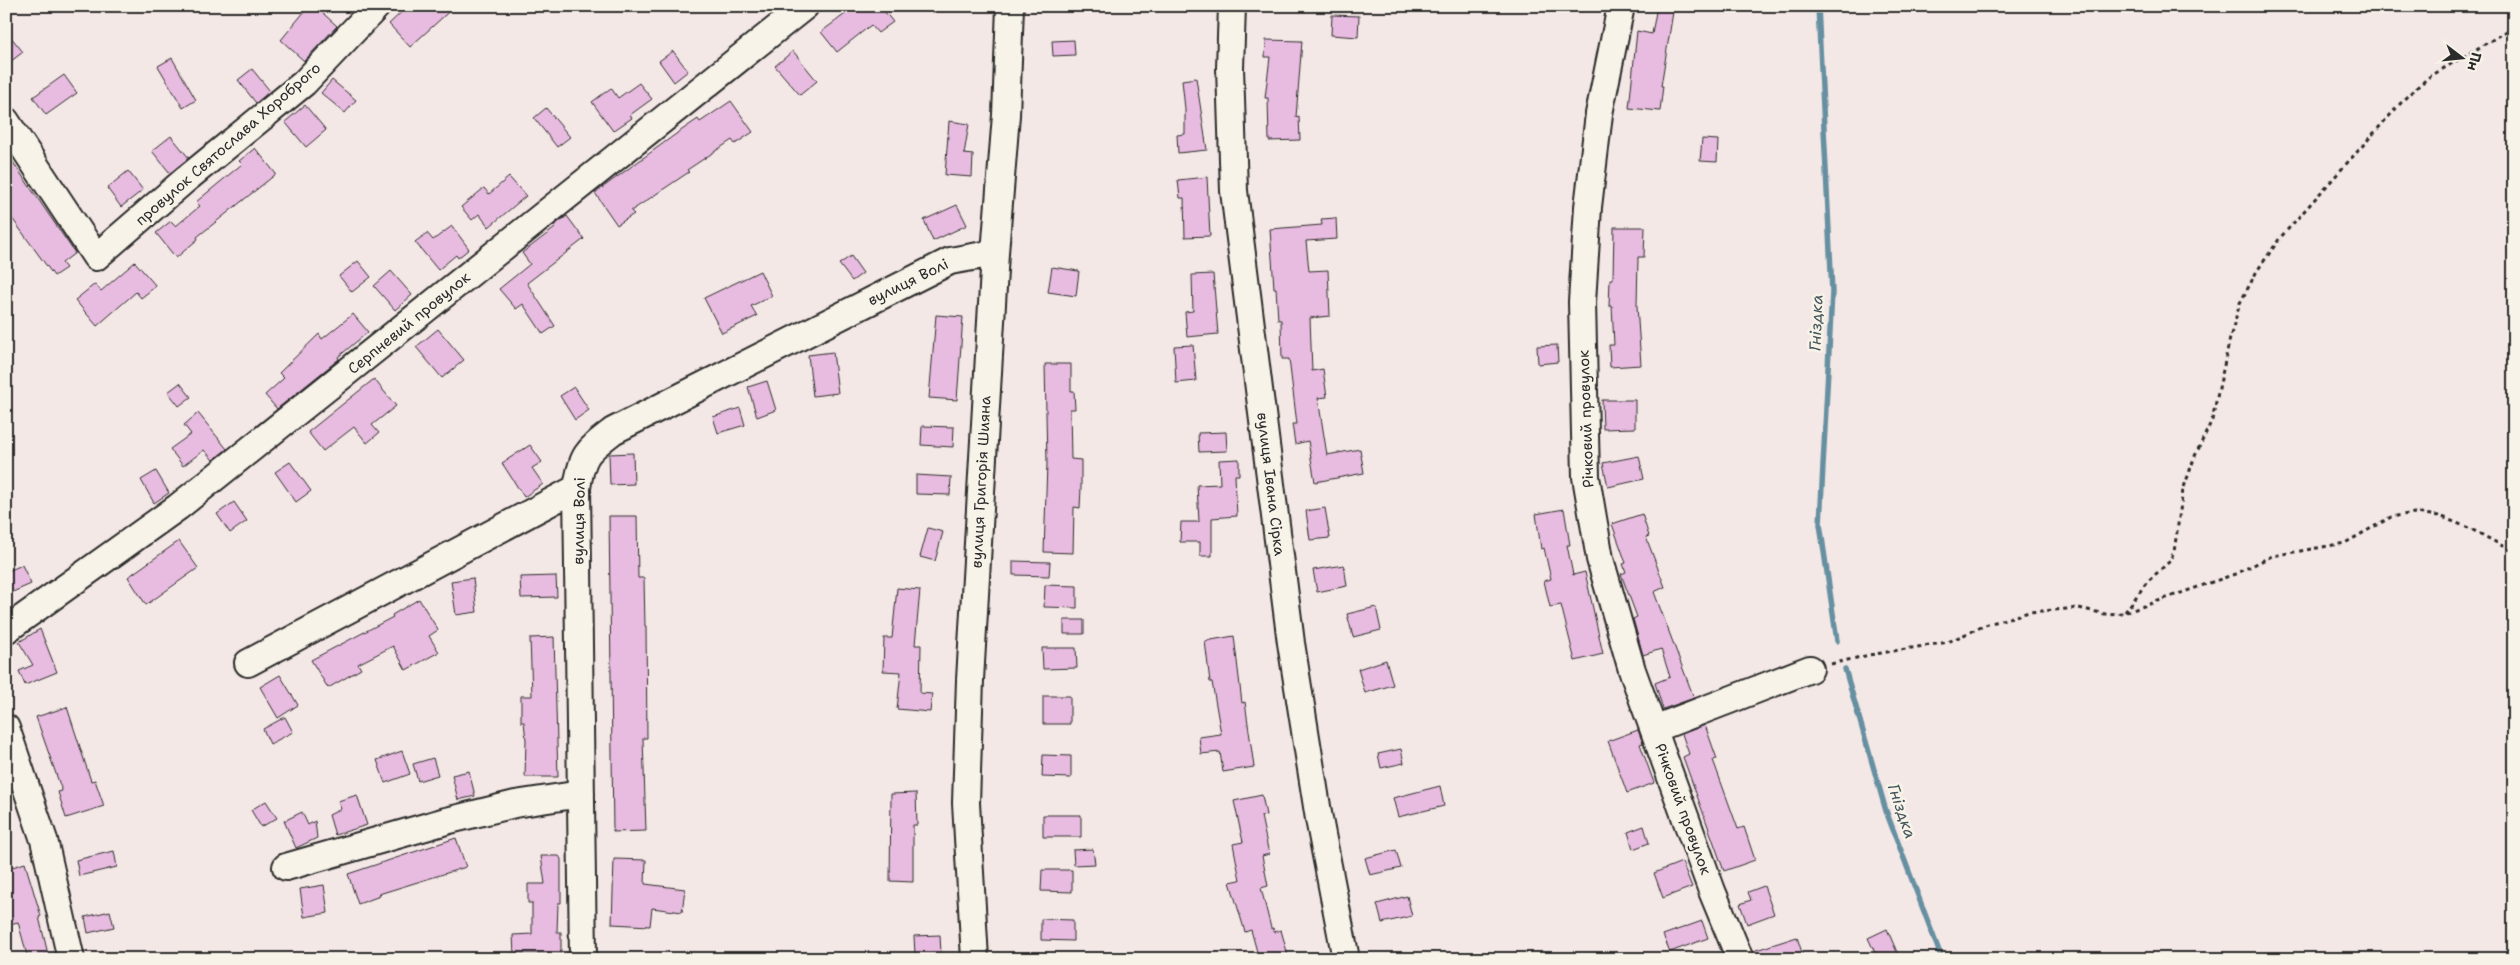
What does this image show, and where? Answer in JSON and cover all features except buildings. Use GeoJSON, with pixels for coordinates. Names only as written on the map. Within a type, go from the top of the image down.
{"type":"FeatureCollection","features":[{"type":"Feature","properties":{"kind":"street","name":"провулок Святослава Хороброго"},"geometry":{"type":"LineString","coordinates":[[6,122],[96,257],[185,180],[304,83],[377,6]]}},
{"type":"Feature","properties":{"kind":"street","name":"Серпневий провулок"},"geometry":{"type":"LineString","coordinates":[[6,630],[178,507],[805,6]]}},
{"type":"Feature","properties":{"kind":"street","name":"вулиця Григорія Шияна"},"geometry":{"type":"LineString","coordinates":[[975,959],[966,793],[970,680],[995,252],[1006,115],[1010,6]]}},
{"type":"Feature","properties":{"kind":"street","name":"вулиця Івана Сірка"},"geometry":{"type":"LineString","coordinates":[[1232,6],[1230,68],[1236,200],[1291,643],[1319,819],[1346,959]]}},
{"type":"Feature","properties":{"kind":"street","name":"Річковий провулок"},"geometry":{"type":"LineString","coordinates":[[1620,6],[1599,114],[1588,207],[1582,302],[1586,477],[1600,559],[1632,670],[1712,891],[1740,959]]}},
{"type":"Feature","properties":{"kind":"street","name":"вулиця Волі"},"geometry":{"type":"LineString","coordinates":[[583,959],[577,488],[580,466],[589,449],[613,430],[950,260],[995,252]]}},
{"type":"Feature","properties":{"kind":"street"},"geometry":{"type":"LineString","coordinates":[[248,663],[577,488]]}},
{"type":"Feature","properties":{"kind":"street"},"geometry":{"type":"LineString","coordinates":[[1654,729],[1810,668]]}},
{"type":"Feature","properties":{"kind":"street"},"geometry":{"type":"LineString","coordinates":[[6,728],[44,840],[72,959]]}},
{"type":"Feature","properties":{"kind":"street"},"geometry":{"type":"LineString","coordinates":[[286,867],[446,821],[515,804],[581,794]]}},
{"type":"Feature","properties":{"kind":"path"},"geometry":{"type":"LineString","coordinates":[[2124,613],[2146,582],[2169,562],[2174,552],[2183,490],[2195,456],[2212,420],[2230,338],[2240,303],[2257,270],[2280,238],[2408,95],[2429,77],[2514,27]]}},
{"type":"Feature","properties":{"kind":"path"},"geometry":{"type":"LineString","coordinates":[[1810,668],[1869,654],[1948,642],[1988,624],[2029,612],[2079,608],[2105,614],[2124,613],[2236,574],[2272,556],[2346,543],[2391,517],[2414,513],[2440,516],[2471,529],[2514,552]]}},
{"type":"Feature","properties":{"kind":"waterway","name":"Гніздка"},"geometry":{"type":"LineString","coordinates":[[1818,6],[1832,292],[1820,524],[1837,641]]}},
{"type":"Feature","properties":{"kind":"waterway","name":"Гніздка"},"geometry":{"type":"LineString","coordinates":[[1845,669],[1886,811],[1942,959]]}}]}
